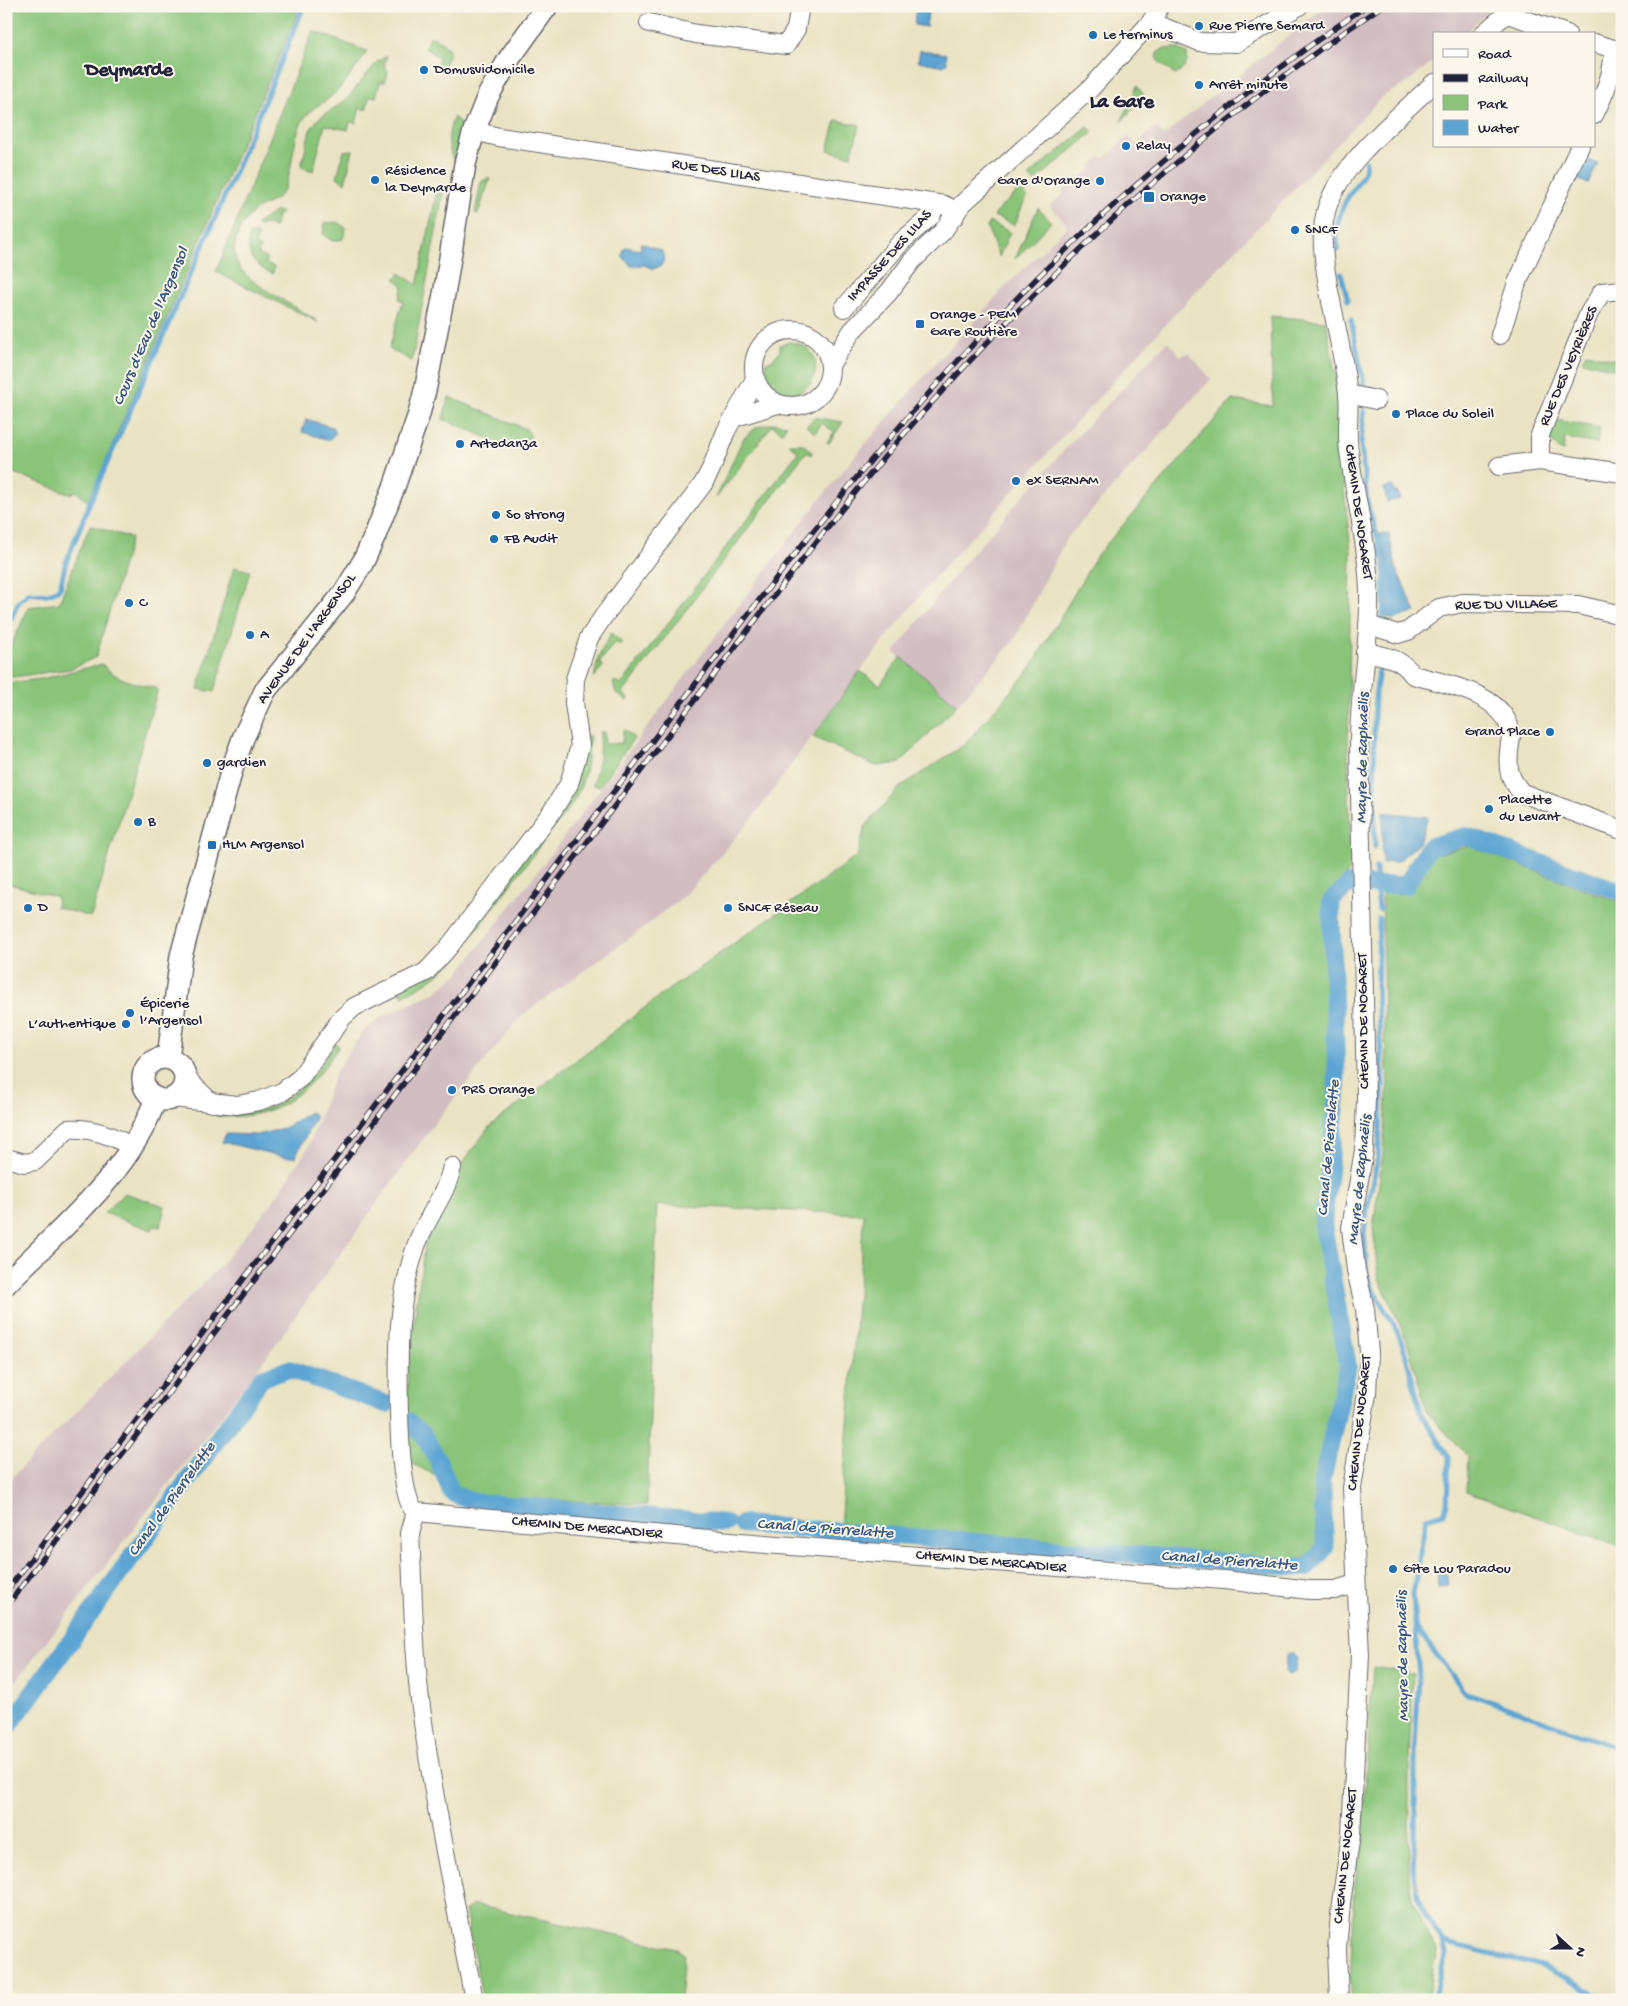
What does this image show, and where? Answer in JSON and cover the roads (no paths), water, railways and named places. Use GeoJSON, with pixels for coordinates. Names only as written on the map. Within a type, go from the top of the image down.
{"type":"FeatureCollection","features":[{"type":"Feature","properties":{"kind":"street","name":"AVENUE DE L'ARGENSOL"},"geometry":{"type":"LineString","coordinates":[[168,1058],[178,971],[232,769],[244,736],[265,691],[331,611],[363,562],[391,494],[419,414],[445,289],[465,164],[474,131],[488,96],[509,59],[547,6]]}},
{"type":"Feature","properties":{"kind":"street"},"geometry":{"type":"LineString","coordinates":[[649,23],[696,34],[786,45],[796,29],[800,6]]}},
{"type":"Feature","properties":{"kind":"street"},"geometry":{"type":"LineString","coordinates":[[830,365],[852,331],[889,292],[912,261],[943,231],[970,194],[1070,109],[1151,22],[1160,6]]}},
{"type":"Feature","properties":{"kind":"street"},"geometry":{"type":"LineString","coordinates":[[1151,22],[1200,42],[1236,43],[1299,6]]}},
{"type":"Feature","properties":{"kind":"street"},"geometry":{"type":"LineString","coordinates":[[1485,32],[1509,10],[1562,32]]}},
{"type":"Feature","properties":{"kind":"street"},"geometry":{"type":"LineString","coordinates":[[1596,44],[1614,49],[1613,67],[1607,88],[1596,111]]}},
{"type":"Feature","properties":{"kind":"street","name":"CHEMIN DE NOGARET"},"geometry":{"type":"LineString","coordinates":[[1339,2000],[1337,1949],[1341,1903],[1351,1835],[1359,1674],[1352,1488],[1366,1393],[1369,1352],[1366,1309],[1356,1270],[1351,1228],[1364,1150],[1366,1099],[1359,717],[1368,625],[1368,575],[1365,542],[1356,504],[1348,448],[1348,394],[1324,262],[1322,229],[1327,207],[1342,177],[1351,165],[1379,135],[1433,85]]}},
{"type":"Feature","properties":{"kind":"street","name":"RUE DES LILAS"},"geometry":{"type":"LineString","coordinates":[[474,131],[493,136],[936,204],[948,207],[955,216]]}},
{"type":"Feature","properties":{"kind":"street"},"geometry":{"type":"LineString","coordinates":[[1500,335],[1517,284],[1579,148]]}},
{"type":"Feature","properties":{"kind":"street","name":"IMPASSE DES LILAS"},"geometry":{"type":"LineString","coordinates":[[844,308],[901,242],[931,216],[936,204]]}},
{"type":"Feature","properties":{"kind":"street","name":"RUE DES VEYRIÈRES"},"geometry":{"type":"LineString","coordinates":[[1540,461],[1540,435],[1589,313],[1602,292],[1622,290]]}},
{"type":"Feature","properties":{"kind":"street"},"geometry":{"type":"LineString","coordinates":[[794,330],[806,333],[816,339],[823,346],[830,365],[825,387],[811,401],[795,406],[778,404],[768,398],[760,390],[754,367],[756,355],[771,336],[794,330]]}},
{"type":"Feature","properties":{"kind":"street"},"geometry":{"type":"LineString","coordinates":[[816,339],[852,331]]}},
{"type":"Feature","properties":{"kind":"street"},"geometry":{"type":"LineString","coordinates":[[213,1103],[192,1084],[179,1063],[168,1058],[158,1058],[150,1063],[143,1075],[146,1089],[164,1098],[213,1103],[237,1105],[282,1092],[300,1078],[341,1019],[354,1007],[426,972],[448,948],[551,813],[569,784],[580,746],[574,703],[575,679],[589,638],[703,484],[726,430],[756,379]]}},
{"type":"Feature","properties":{"kind":"street"},"geometry":{"type":"LineString","coordinates":[[1348,394],[1376,400]]}},
{"type":"Feature","properties":{"kind":"street"},"geometry":{"type":"LineString","coordinates":[[734,418],[778,404]]}},
{"type":"Feature","properties":{"kind":"street"},"geometry":{"type":"LineString","coordinates":[[1499,466],[1540,461],[1622,473]]}},
{"type":"Feature","properties":{"kind":"street","name":"RUE DU VILLAGE"},"geometry":{"type":"LineString","coordinates":[[1368,625],[1398,634],[1408,631],[1439,608],[1462,603],[1578,605],[1622,615]]}},
{"type":"Feature","properties":{"kind":"street"},"geometry":{"type":"LineString","coordinates":[[1365,652],[1394,658],[1408,668],[1413,675],[1475,693],[1489,702],[1506,718],[1511,736],[1508,754],[1511,780],[1522,793],[1622,830]]}},
{"type":"Feature","properties":{"kind":"street"},"geometry":{"type":"LineString","coordinates":[[6,1284],[117,1170],[148,1117],[164,1098],[177,1095],[184,1086],[185,1074]]}},
{"type":"Feature","properties":{"kind":"street"},"geometry":{"type":"LineString","coordinates":[[6,1158],[25,1163],[35,1161],[68,1129],[88,1130],[132,1147]]}},
{"type":"Feature","properties":{"kind":"street"},"geometry":{"type":"LineString","coordinates":[[452,1167],[448,1183],[428,1217],[416,1247],[400,1324],[398,1385],[402,1471],[407,1498],[413,1511],[416,1512],[410,1533],[420,1702],[442,1835],[474,2000]]}},
{"type":"Feature","properties":{"kind":"street","name":"CHEMIN DE MERCADIER"},"geometry":{"type":"LineString","coordinates":[[416,1512],[741,1542],[1224,1580],[1310,1590],[1335,1590],[1356,1584]]}},
{"type":"Feature","properties":{"kind":"water"},"geometry":{"type":"Polygon","coordinates":[[[916,6],[929,6],[926,27],[914,25],[916,6]]]}},
{"type":"Feature","properties":{"kind":"water"},"geometry":{"type":"Polygon","coordinates":[[[920,50],[946,54],[947,63],[944,66],[918,61],[920,50]]]}},
{"type":"Feature","properties":{"kind":"water"},"geometry":{"type":"Polygon","coordinates":[[[1587,159],[1598,164],[1588,184],[1577,179],[1587,159]]]}},
{"type":"Feature","properties":{"kind":"water"},"geometry":{"type":"Polygon","coordinates":[[[642,243],[662,251],[664,259],[661,266],[653,269],[644,265],[631,266],[622,257],[626,247],[640,250],[640,244],[642,243]]]}},
{"type":"Feature","properties":{"kind":"water"},"geometry":{"type":"Polygon","coordinates":[[[306,419],[332,427],[336,433],[329,440],[302,432],[306,419]]]}},
{"type":"Feature","properties":{"kind":"water"},"geometry":{"type":"Polygon","coordinates":[[[1393,486],[1394,492],[1398,492],[1400,499],[1387,502],[1384,488],[1393,486]]]}},
{"type":"Feature","properties":{"kind":"water"},"geometry":{"type":"Polygon","coordinates":[[[1378,534],[1389,534],[1397,571],[1416,612],[1393,620],[1386,617],[1387,560],[1378,534]]]}},
{"type":"Feature","properties":{"kind":"water"},"geometry":{"type":"Polygon","coordinates":[[[1383,812],[1428,817],[1419,843],[1397,862],[1382,863],[1383,812]]]}},
{"type":"Feature","properties":{"kind":"water"},"geometry":{"type":"Polygon","coordinates":[[[310,1112],[316,1116],[295,1157],[285,1157],[222,1142],[226,1134],[257,1135],[284,1128],[310,1112]]]}},
{"type":"Feature","properties":{"kind":"water"},"geometry":{"type":"Polygon","coordinates":[[[1446,1569],[1448,1586],[1438,1587],[1437,1570],[1446,1569]]]}},
{"type":"Feature","properties":{"kind":"water"},"geometry":{"type":"Polygon","coordinates":[[[1289,1653],[1293,1653],[1297,1658],[1295,1672],[1288,1675],[1285,1671],[1289,1653]]]}},
{"type":"Feature","properties":{"kind":"waterway","name":"Cours d'Eau de l'Argensol"},"geometry":{"type":"LineString","coordinates":[[6,630],[18,603],[29,593],[45,594],[60,588],[65,565],[90,502],[233,177],[304,6]]}},
{"type":"Feature","properties":{"kind":"waterway","name":"Mayre de Raphaëlis"},"geometry":{"type":"LineString","coordinates":[[1338,250],[1337,229],[1340,216],[1348,197],[1362,176],[1366,162]]}},
{"type":"Feature","properties":{"kind":"waterway","name":"Mayre de Raphaëlis"},"geometry":{"type":"LineString","coordinates":[[1341,274],[1348,300]]}},
{"type":"Feature","properties":{"kind":"waterway","name":"Mayre de Raphaëlis"},"geometry":{"type":"LineString","coordinates":[[1351,320],[1365,390]]}},
{"type":"Feature","properties":{"kind":"waterway","name":"Mayre de Raphaëlis"},"geometry":{"type":"LineString","coordinates":[[1364,411],[1361,444],[1367,502],[1385,563],[1383,619]]}},
{"type":"Feature","properties":{"kind":"waterway","name":"Mayre de Raphaëlis"},"geometry":{"type":"LineString","coordinates":[[1375,847],[1374,726],[1375,696],[1379,671]]}},
{"type":"Feature","properties":{"kind":"waterway","name":"Canal de Pierrelatte"},"geometry":{"type":"LineString","coordinates":[[1367,885],[1406,885],[1429,847],[1466,836],[1622,892]]}},
{"type":"Feature","properties":{"kind":"waterway","name":"Mayre de Raphaëlis"},"geometry":{"type":"LineString","coordinates":[[1376,868],[1379,910]]}},
{"type":"Feature","properties":{"kind":"waterway","name":"Canal de Pierrelatte"},"geometry":{"type":"LineString","coordinates":[[742,1524],[1307,1568],[1325,1548],[1322,1481],[1348,1366],[1323,1225],[1337,1095],[1331,901],[1349,884],[1354,885]]}},
{"type":"Feature","properties":{"kind":"waterway","name":"Mayre de Raphaëlis"},"geometry":{"type":"LineString","coordinates":[[1379,919],[1377,996],[1383,1084],[1378,1157],[1364,1233],[1367,1273],[1374,1292],[1393,1323],[1403,1345],[1422,1415],[1449,1457],[1447,1504],[1444,1513],[1426,1518],[1413,1595],[1419,1677],[1415,1744],[1413,1867],[1416,1889],[1424,1914],[1443,1942],[1446,1953],[1433,2000]]}},
{"type":"Feature","properties":{"kind":"waterway","name":"Canal de Pierrelatte"},"geometry":{"type":"LineString","coordinates":[[6,1730],[262,1378],[289,1369],[386,1404]]}},
{"type":"Feature","properties":{"kind":"waterway","name":"Canal de Pierrelatte"},"geometry":{"type":"LineString","coordinates":[[405,1420],[422,1433],[438,1460],[452,1493],[473,1502],[726,1523]]}},
{"type":"Feature","properties":{"kind":"waterway"},"geometry":{"type":"LineString","coordinates":[[1417,1629],[1465,1692],[1622,1750]]}},
{"type":"Feature","properties":{"kind":"waterway"},"geometry":{"type":"LineString","coordinates":[[1443,1942],[1542,1966],[1609,2000]]}},
{"type":"Feature","properties":{"kind":"railway"},"geometry":{"type":"LineString","coordinates":[[6,1592],[760,599],[873,457],[992,324],[1092,225],[1144,178],[1253,89],[1366,6]]}},
{"type":"Feature","properties":{"kind":"railway"},"geometry":{"type":"LineString","coordinates":[[6,1607],[767,605],[897,442],[1023,305],[1136,198],[1256,98],[1382,6]]}},
{"type":"Feature","properties":{"kind":"place","name":"Rue Pierre Semard"},"geometry":{"type":"Point","coordinates":[1199,26]}},
{"type":"Feature","properties":{"kind":"place","name":"Le terminus"},"geometry":{"type":"Point","coordinates":[1093,35]}},
{"type":"Feature","properties":{"kind":"place","name":"Domusvidomicile"},"geometry":{"type":"Point","coordinates":[424,70]}},
{"type":"Feature","properties":{"kind":"place","name":"Arrêt minute"},"geometry":{"type":"Point","coordinates":[1199,85]}},
{"type":"Feature","properties":{"kind":"place","name":"Relay"},"geometry":{"type":"Point","coordinates":[1126,146]}},
{"type":"Feature","properties":{"kind":"place","name":"Résidence la Deymarde"},"geometry":{"type":"Point","coordinates":[375,180]}},
{"type":"Feature","properties":{"kind":"place","name":"Gare d'Orange"},"geometry":{"type":"Point","coordinates":[1100,181]}},
{"type":"Feature","properties":{"kind":"place","name":"Orange"},"geometry":{"type":"Point","coordinates":[1149,197]}},
{"type":"Feature","properties":{"kind":"place","name":"SNCF"},"geometry":{"type":"Point","coordinates":[1295,230]}},
{"type":"Feature","properties":{"kind":"place","name":"Orange - PEM Gare Routière"},"geometry":{"type":"Point","coordinates":[920,324]}},
{"type":"Feature","properties":{"kind":"place","name":"Place du Soleil"},"geometry":{"type":"Point","coordinates":[1396,414]}},
{"type":"Feature","properties":{"kind":"place","name":"Artedanza"},"geometry":{"type":"Point","coordinates":[460,444]}},
{"type":"Feature","properties":{"kind":"place","name":"ex SERNAM"},"geometry":{"type":"Point","coordinates":[1016,481]}},
{"type":"Feature","properties":{"kind":"place","name":"So strong"},"geometry":{"type":"Point","coordinates":[496,515]}},
{"type":"Feature","properties":{"kind":"place","name":"FB Audit"},"geometry":{"type":"Point","coordinates":[494,539]}},
{"type":"Feature","properties":{"kind":"place","name":"C"},"geometry":{"type":"Point","coordinates":[129,603]}},
{"type":"Feature","properties":{"kind":"place","name":"A"},"geometry":{"type":"Point","coordinates":[250,635]}},
{"type":"Feature","properties":{"kind":"place","name":"Grand Place"},"geometry":{"type":"Point","coordinates":[1550,732]}},
{"type":"Feature","properties":{"kind":"place","name":"gardien"},"geometry":{"type":"Point","coordinates":[207,763]}},
{"type":"Feature","properties":{"kind":"place","name":"Placette du Levant"},"geometry":{"type":"Point","coordinates":[1489,809]}},
{"type":"Feature","properties":{"kind":"place","name":"B"},"geometry":{"type":"Point","coordinates":[138,822]}},
{"type":"Feature","properties":{"kind":"place","name":"HLM Argensol"},"geometry":{"type":"Point","coordinates":[212,845]}},
{"type":"Feature","properties":{"kind":"place","name":"D"},"geometry":{"type":"Point","coordinates":[28,908]}},
{"type":"Feature","properties":{"kind":"place","name":"SNCF Réseau"},"geometry":{"type":"Point","coordinates":[728,908]}},
{"type":"Feature","properties":{"kind":"place","name":"Épicerie l’Argensol"},"geometry":{"type":"Point","coordinates":[130,1013]}},
{"type":"Feature","properties":{"kind":"place","name":"L’authentique"},"geometry":{"type":"Point","coordinates":[126,1024]}},
{"type":"Feature","properties":{"kind":"place","name":"PRS Orange"},"geometry":{"type":"Point","coordinates":[452,1090]}},
{"type":"Feature","properties":{"kind":"place","name":"Gîte Lou Paradou"},"geometry":{"type":"Point","coordinates":[1393,1569]}},
{"type":"Feature","properties":{"kind":"district","name":"Deymarde"},"geometry":{"type":"Point","coordinates":[129,71]}},
{"type":"Feature","properties":{"kind":"district","name":"La Gare"},"geometry":{"type":"Point","coordinates":[1122,103]}}]}
